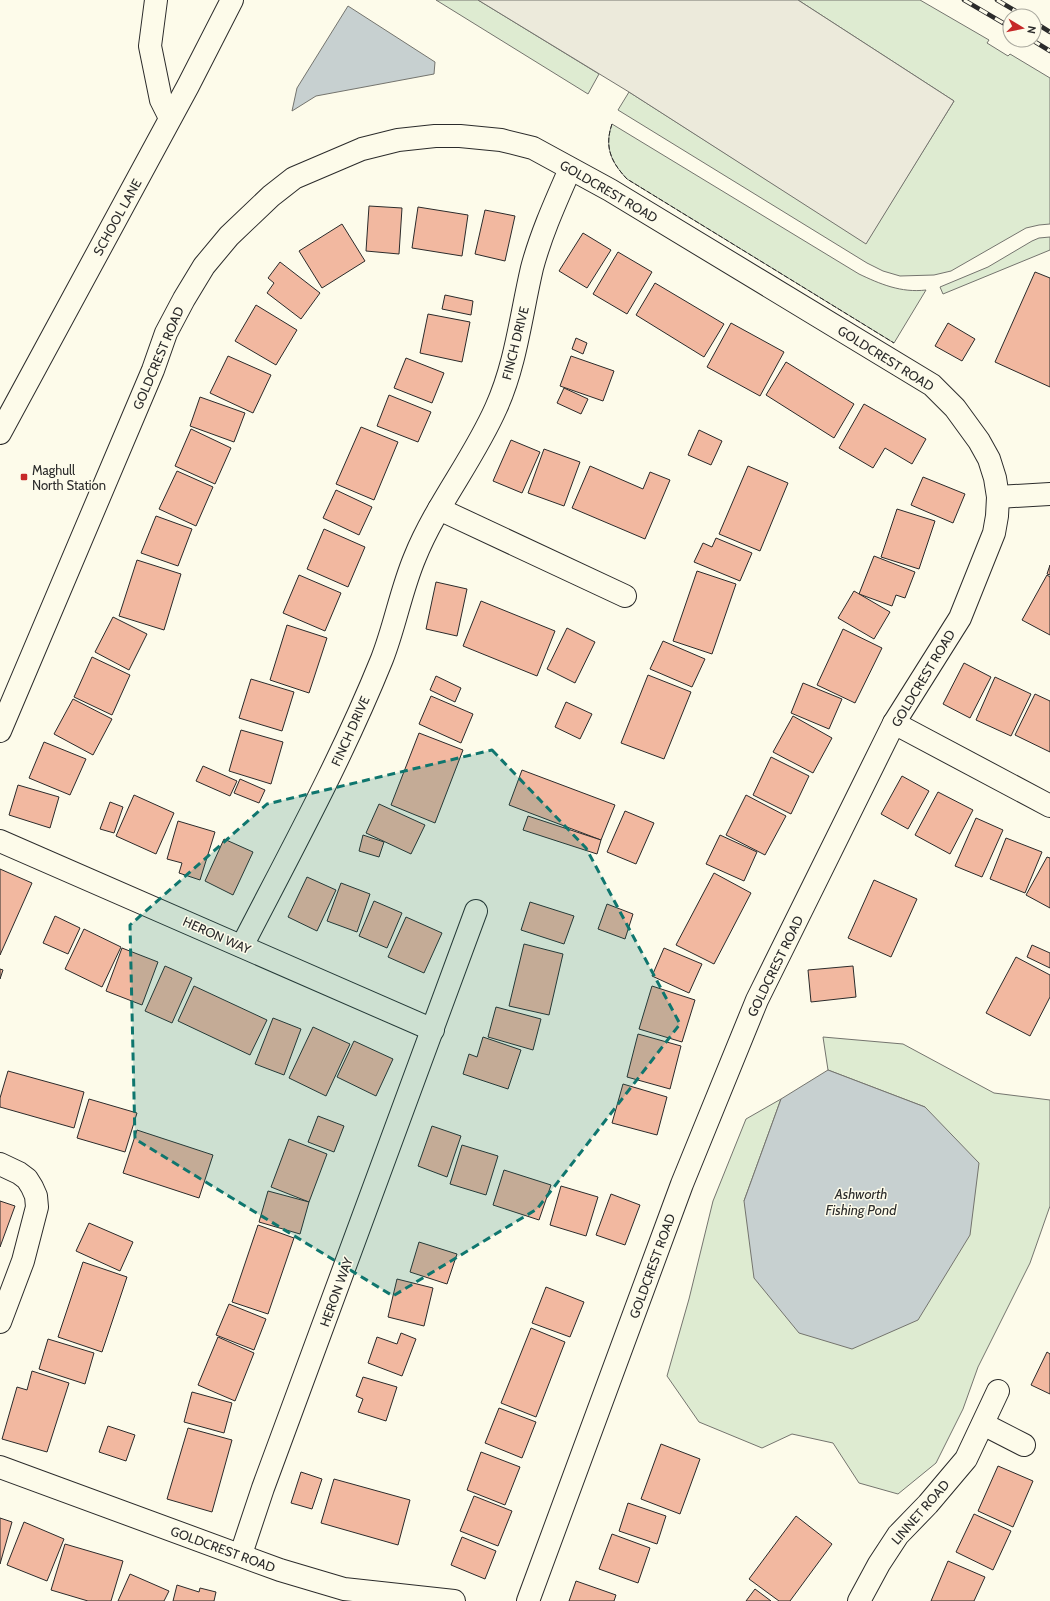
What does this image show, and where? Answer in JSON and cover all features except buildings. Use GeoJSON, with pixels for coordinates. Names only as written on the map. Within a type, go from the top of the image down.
{"type":"FeatureCollection","features":[{"type":"Feature","properties":{"kind":"street"},"geometry":{"type":"LineString","coordinates":[[156,0],[150,46],[161,100],[170,118]]}},
{"type":"Feature","properties":{"kind":"street","name":"SCHOOL LANE"},"geometry":{"type":"LineString","coordinates":[[0,433],[232,0]]}},
{"type":"Feature","properties":{"kind":"street","name":"GOLDCREST ROAD"},"geometry":{"type":"LineString","coordinates":[[0,731],[150,377],[166,334],[184,299],[204,266],[249,215],[294,178],[362,149],[398,140],[435,136],[501,140],[533,148],[610,190],[932,385],[955,408],[979,442],[989,459],[995,478],[998,497],[994,533],[960,618],[894,723],[757,1000],[682,1184],[528,1601]]}},
{"type":"Feature","properties":{"kind":"street","name":"FINCH DRIVE"},"geometry":{"type":"LineString","coordinates":[[242,946],[335,768],[383,657],[415,557],[439,509],[462,471],[496,408],[514,359],[533,266],[553,209],[570,169]]}},
{"type":"Feature","properties":{"kind":"street"},"geometry":{"type":"LineString","coordinates":[[998,497],[1050,494]]}},
{"type":"Feature","properties":{"kind":"street"},"geometry":{"type":"LineString","coordinates":[[439,509],[625,596]]}},
{"type":"Feature","properties":{"kind":"street"},"geometry":{"type":"LineString","coordinates":[[894,723],[1050,806]]}},
{"type":"Feature","properties":{"kind":"street","name":"HERON WAY"},"geometry":{"type":"LineString","coordinates":[[0,840],[433,1030]]}},
{"type":"Feature","properties":{"kind":"street","name":"HERON WAY"},"geometry":{"type":"LineString","coordinates":[[241,1554],[263,1488],[476,911]]}},
{"type":"Feature","properties":{"kind":"street"},"geometry":{"type":"LineString","coordinates":[[0,1164],[19,1173],[27,1179],[36,1196],[37,1207],[23,1261],[0,1322]]}},
{"type":"Feature","properties":{"kind":"street","name":"LINNET ROAD"},"geometry":{"type":"LineString","coordinates":[[859,1601],[879,1564],[898,1535],[928,1504],[966,1459],[998,1391]]}},
{"type":"Feature","properties":{"kind":"street"},"geometry":{"type":"LineString","coordinates":[[983,1424],[1024,1445]]}},
{"type":"Feature","properties":{"kind":"street","name":"GOLDCREST ROAD"},"geometry":{"type":"LineString","coordinates":[[0,1467],[241,1554],[280,1570],[344,1589],[454,1601]]}},
{"type":"Feature","properties":{"kind":"highlighted area"},"geometry":{"type":"Polygon","coordinates":[[[492,750],[586,848],[680,1024],[537,1209],[393,1296],[135,1139],[130,925],[267,804],[492,750]]]}},
{"type":"Feature","properties":{"kind":"green space"},"geometry":{"type":"Polygon","coordinates":[[[436,0],[478,0],[599,74],[588,94],[436,0]]]}},
{"type":"Feature","properties":{"kind":"green space"},"geometry":{"type":"Polygon","coordinates":[[[798,0],[920,0],[989,40],[987,43],[1008,56],[1010,54],[1050,78],[1050,224],[1026,228],[951,271],[934,275],[900,276],[883,271],[867,263],[618,110],[629,92],[866,243],[954,101],[798,0]]]}},
{"type":"Feature","properties":{"kind":"green space"},"geometry":{"type":"Polygon","coordinates":[[[612,124],[859,274],[899,289],[917,291],[926,290],[894,343],[627,179],[621,173],[610,154],[609,140],[612,124]]]}},
{"type":"Feature","properties":{"kind":"green space"},"geometry":{"type":"Polygon","coordinates":[[[1050,237],[1050,250],[943,294],[940,287],[988,267],[1032,241],[1039,238],[1050,237]]]}},
{"type":"Feature","properties":{"kind":"green space"},"geometry":{"type":"Polygon","coordinates":[[[823,1037],[903,1044],[994,1093],[1050,1100],[1050,1206],[1030,1263],[978,1367],[963,1409],[936,1463],[898,1494],[859,1483],[833,1443],[792,1434],[762,1448],[699,1422],[667,1376],[689,1299],[713,1201],[746,1119],[781,1099],[744,1201],[925,1107],[828,1070],[823,1037]]]}},
{"type":"Feature","properties":{"kind":"shaded area"},"geometry":{"type":"Polygon","coordinates":[[[478,0],[798,0],[954,101],[866,244],[629,92],[478,0]]]}},
{"type":"Feature","properties":{"kind":"water"},"geometry":{"type":"Polygon","coordinates":[[[348,6],[435,62],[434,74],[316,96],[292,111],[297,88],[348,6]]]}},
{"type":"Feature","properties":{"kind":"water","name":"Ashworth Fishing Pond"},"geometry":{"type":"Polygon","coordinates":[[[828,1070],[925,1107],[979,1163],[970,1235],[918,1320],[852,1349],[799,1333],[754,1278],[744,1201],[781,1099],[828,1070]]]}},
{"type":"Feature","properties":{"kind":"railway"},"geometry":{"type":"LineString","coordinates":[[964,0],[1002,22]]}},
{"type":"Feature","properties":{"kind":"railway"},"geometry":{"type":"LineString","coordinates":[[997,0],[1010,8]]}},
{"type":"Feature","properties":{"kind":"railway"},"geometry":{"type":"LineString","coordinates":[[1042,27],[1050,32]]}},
{"type":"Feature","properties":{"kind":"railway"},"geometry":{"type":"LineString","coordinates":[[1042,46],[1050,51]]}},
{"type":"Feature","properties":{"kind":"fence"},"geometry":{"type":"LineString","coordinates":[[612,124],[609,140],[610,154],[621,173],[627,179],[894,343]]}},
{"type":"Feature","properties":{"kind":"place","name":"Maghull North Station"},"geometry":{"type":"Point","coordinates":[24,477]}}]}
